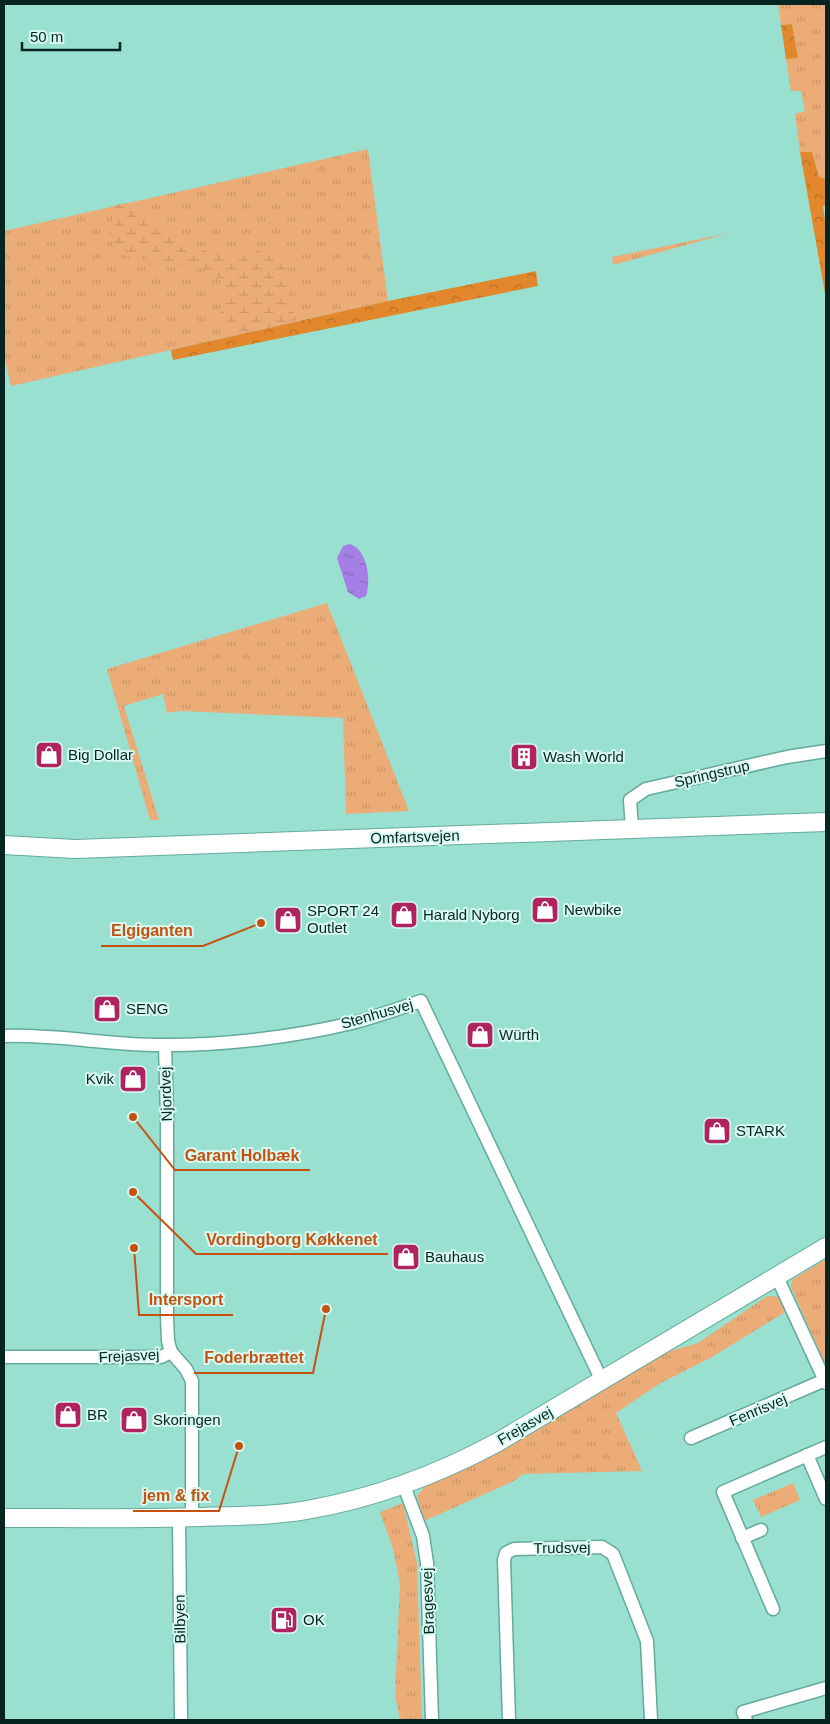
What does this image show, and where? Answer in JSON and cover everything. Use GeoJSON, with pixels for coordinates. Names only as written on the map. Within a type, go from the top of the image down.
{"type":"FeatureCollection","features":[{"type":"Feature","properties":{"kind":"street","name":"Springstrup"},"geometry":{"type":"LineString","coordinates":[[632,829],[630,800],[646,789],[787,757],[826,752]]}},
{"type":"Feature","properties":{"kind":"street","name":"Omfartsvejen"},"geometry":{"type":"LineString","coordinates":[[4,845],[85,848],[826,822]]}},
{"type":"Feature","properties":{"kind":"street","name":"Stenhusvej"},"geometry":{"type":"LineString","coordinates":[[4,1036],[38,1035],[165,1045],[204,1044],[306,1032],[351,1023],[421,1002],[602,1381]]}},
{"type":"Feature","properties":{"kind":"street","name":"Njordvej"},"geometry":{"type":"LineString","coordinates":[[165,1045],[167,1316],[168,1341],[171,1352]]}},
{"type":"Feature","properties":{"kind":"street","name":"Frejasvej"},"geometry":{"type":"LineString","coordinates":[[4,1518],[260,1516],[306,1510],[404,1486],[445,1470],[498,1442],[826,1247]]}},
{"type":"Feature","properties":{"kind":"street","name":"Fenrisvej"},"geometry":{"type":"LineString","coordinates":[[691,1438],[826,1382],[777,1277]]}},
{"type":"Feature","properties":{"kind":"street","name":"Frejasvej"},"geometry":{"type":"LineString","coordinates":[[4,1357],[161,1357],[171,1352],[186,1369],[192,1381],[185,1518]]}},
{"type":"Feature","properties":{"kind":"street"},"geometry":{"type":"LineString","coordinates":[[773,1609],[723,1492],[826,1447]]}},
{"type":"Feature","properties":{"kind":"street"},"geometry":{"type":"LineString","coordinates":[[807,1455],[826,1499]]}},
{"type":"Feature","properties":{"kind":"street","name":"Bragesvej"},"geometry":{"type":"LineString","coordinates":[[404,1486],[423,1536],[427,1563],[432,1720]]}},
{"type":"Feature","properties":{"kind":"street","name":"Bilbyen"},"geometry":{"type":"LineString","coordinates":[[181,1720],[185,1518]]}},
{"type":"Feature","properties":{"kind":"street"},"geometry":{"type":"LineString","coordinates":[[742,1538],[762,1530]]}},
{"type":"Feature","properties":{"kind":"street","name":"Trudsvej"},"geometry":{"type":"LineString","coordinates":[[509,1720],[504,1556],[509,1550],[514,1549],[564,1547],[602,1547],[613,1554],[647,1641],[651,1720]]}},
{"type":"Feature","properties":{"kind":"street"},"geometry":{"type":"LineString","coordinates":[[745,1716],[826,1688]]}},
{"type":"Feature","properties":{"kind":"green space"},"geometry":{"type":"Polygon","coordinates":[[[778,4],[826,4],[826,179],[819,178],[812,152],[800,152],[795,114],[805,111],[801,91],[791,91],[786,59],[798,58],[792,24],[781,25],[778,4]]]}},
{"type":"Feature","properties":{"kind":"green space"},"geometry":{"type":"Polygon","coordinates":[[[792,24],[798,58],[786,59],[781,25],[792,24]]]}},
{"type":"Feature","properties":{"kind":"green space"},"geometry":{"type":"Polygon","coordinates":[[[368,149],[388,301],[11,386],[4,356],[4,231],[368,149]]]}},
{"type":"Feature","properties":{"kind":"green space"},"geometry":{"type":"Polygon","coordinates":[[[800,152],[812,152],[819,177],[826,179],[826,205],[823,206],[826,227],[826,299],[800,152]]]}},
{"type":"Feature","properties":{"kind":"green space"},"geometry":{"type":"Polygon","coordinates":[[[128,203],[191,244],[214,255],[260,251],[286,253],[294,318],[274,327],[233,335],[219,323],[226,285],[208,270],[124,256],[108,239],[115,205],[128,203]]]}},
{"type":"Feature","properties":{"kind":"green space"},"geometry":{"type":"Polygon","coordinates":[[[730,233],[613,265],[612,257],[730,233]]]}},
{"type":"Feature","properties":{"kind":"green space"},"geometry":{"type":"Polygon","coordinates":[[[536,271],[538,286],[173,360],[171,350],[388,301],[536,271]]]}},
{"type":"Feature","properties":{"kind":"green space"},"geometry":{"type":"Polygon","coordinates":[[[327,603],[409,811],[346,814],[343,718],[180,711],[167,713],[163,694],[124,706],[159,820],[150,820],[107,669],[327,603]]]}},
{"type":"Feature","properties":{"kind":"green space"},"geometry":{"type":"Polygon","coordinates":[[[826,1259],[826,1366],[791,1287],[792,1280],[826,1259]]]}},
{"type":"Feature","properties":{"kind":"green space"},"geometry":{"type":"Polygon","coordinates":[[[767,1296],[779,1297],[787,1311],[712,1357],[659,1384],[616,1413],[642,1471],[523,1474],[514,1481],[424,1521],[417,1496],[425,1486],[660,1354],[698,1343],[767,1296]]]}},
{"type":"Feature","properties":{"kind":"green space"},"geometry":{"type":"Polygon","coordinates":[[[793,1483],[800,1500],[761,1517],[753,1500],[793,1483]]]}},
{"type":"Feature","properties":{"kind":"green space"},"geometry":{"type":"Polygon","coordinates":[[[403,1503],[417,1563],[422,1720],[400,1720],[395,1696],[400,1583],[393,1549],[380,1512],[403,1503]]]}},
{"type":"Feature","properties":{"kind":"water"},"geometry":{"type":"Polygon","coordinates":[[[350,544],[361,553],[367,567],[368,582],[366,596],[359,599],[348,592],[337,558],[343,546],[350,544]]]}},
{"type":"Feature","properties":{"kind":"place","name":"Big Dollar"},"geometry":{"type":"Point","coordinates":[49,755]}},
{"type":"Feature","properties":{"kind":"place","name":"Wash World"},"geometry":{"type":"Point","coordinates":[524,757]}},
{"type":"Feature","properties":{"kind":"place","name":"Newbike"},"geometry":{"type":"Point","coordinates":[545,910]}},
{"type":"Feature","properties":{"kind":"place","name":"Harald Nyborg"},"geometry":{"type":"Point","coordinates":[404,915]}},
{"type":"Feature","properties":{"kind":"place","name":"SPORT 24 Outlet"},"geometry":{"type":"Point","coordinates":[288,920]}},
{"type":"Feature","properties":{"kind":"place","name":"Elgiganten"},"geometry":{"type":"Point","coordinates":[261,923]}},
{"type":"Feature","properties":{"kind":"place","name":"SENG"},"geometry":{"type":"Point","coordinates":[107,1009]}},
{"type":"Feature","properties":{"kind":"place","name":"Würth"},"geometry":{"type":"Point","coordinates":[480,1035]}},
{"type":"Feature","properties":{"kind":"place","name":"Kvik"},"geometry":{"type":"Point","coordinates":[133,1079]}},
{"type":"Feature","properties":{"kind":"place","name":"Garant Holbæk"},"geometry":{"type":"Point","coordinates":[133,1117]}},
{"type":"Feature","properties":{"kind":"place","name":"STARK"},"geometry":{"type":"Point","coordinates":[717,1131]}},
{"type":"Feature","properties":{"kind":"place","name":"Vordingborg Køkkenet"},"geometry":{"type":"Point","coordinates":[133,1192]}},
{"type":"Feature","properties":{"kind":"place","name":"Intersport"},"geometry":{"type":"Point","coordinates":[134,1248]}},
{"type":"Feature","properties":{"kind":"place","name":"Bauhaus"},"geometry":{"type":"Point","coordinates":[406,1257]}},
{"type":"Feature","properties":{"kind":"place","name":"Foderbrættet"},"geometry":{"type":"Point","coordinates":[326,1309]}},
{"type":"Feature","properties":{"kind":"place","name":"BR"},"geometry":{"type":"Point","coordinates":[68,1415]}},
{"type":"Feature","properties":{"kind":"place","name":"Skoringen"},"geometry":{"type":"Point","coordinates":[134,1420]}},
{"type":"Feature","properties":{"kind":"place","name":"jem & fix"},"geometry":{"type":"Point","coordinates":[239,1446]}},
{"type":"Feature","properties":{"kind":"place","name":"OK"},"geometry":{"type":"Point","coordinates":[284,1620]}}]}
